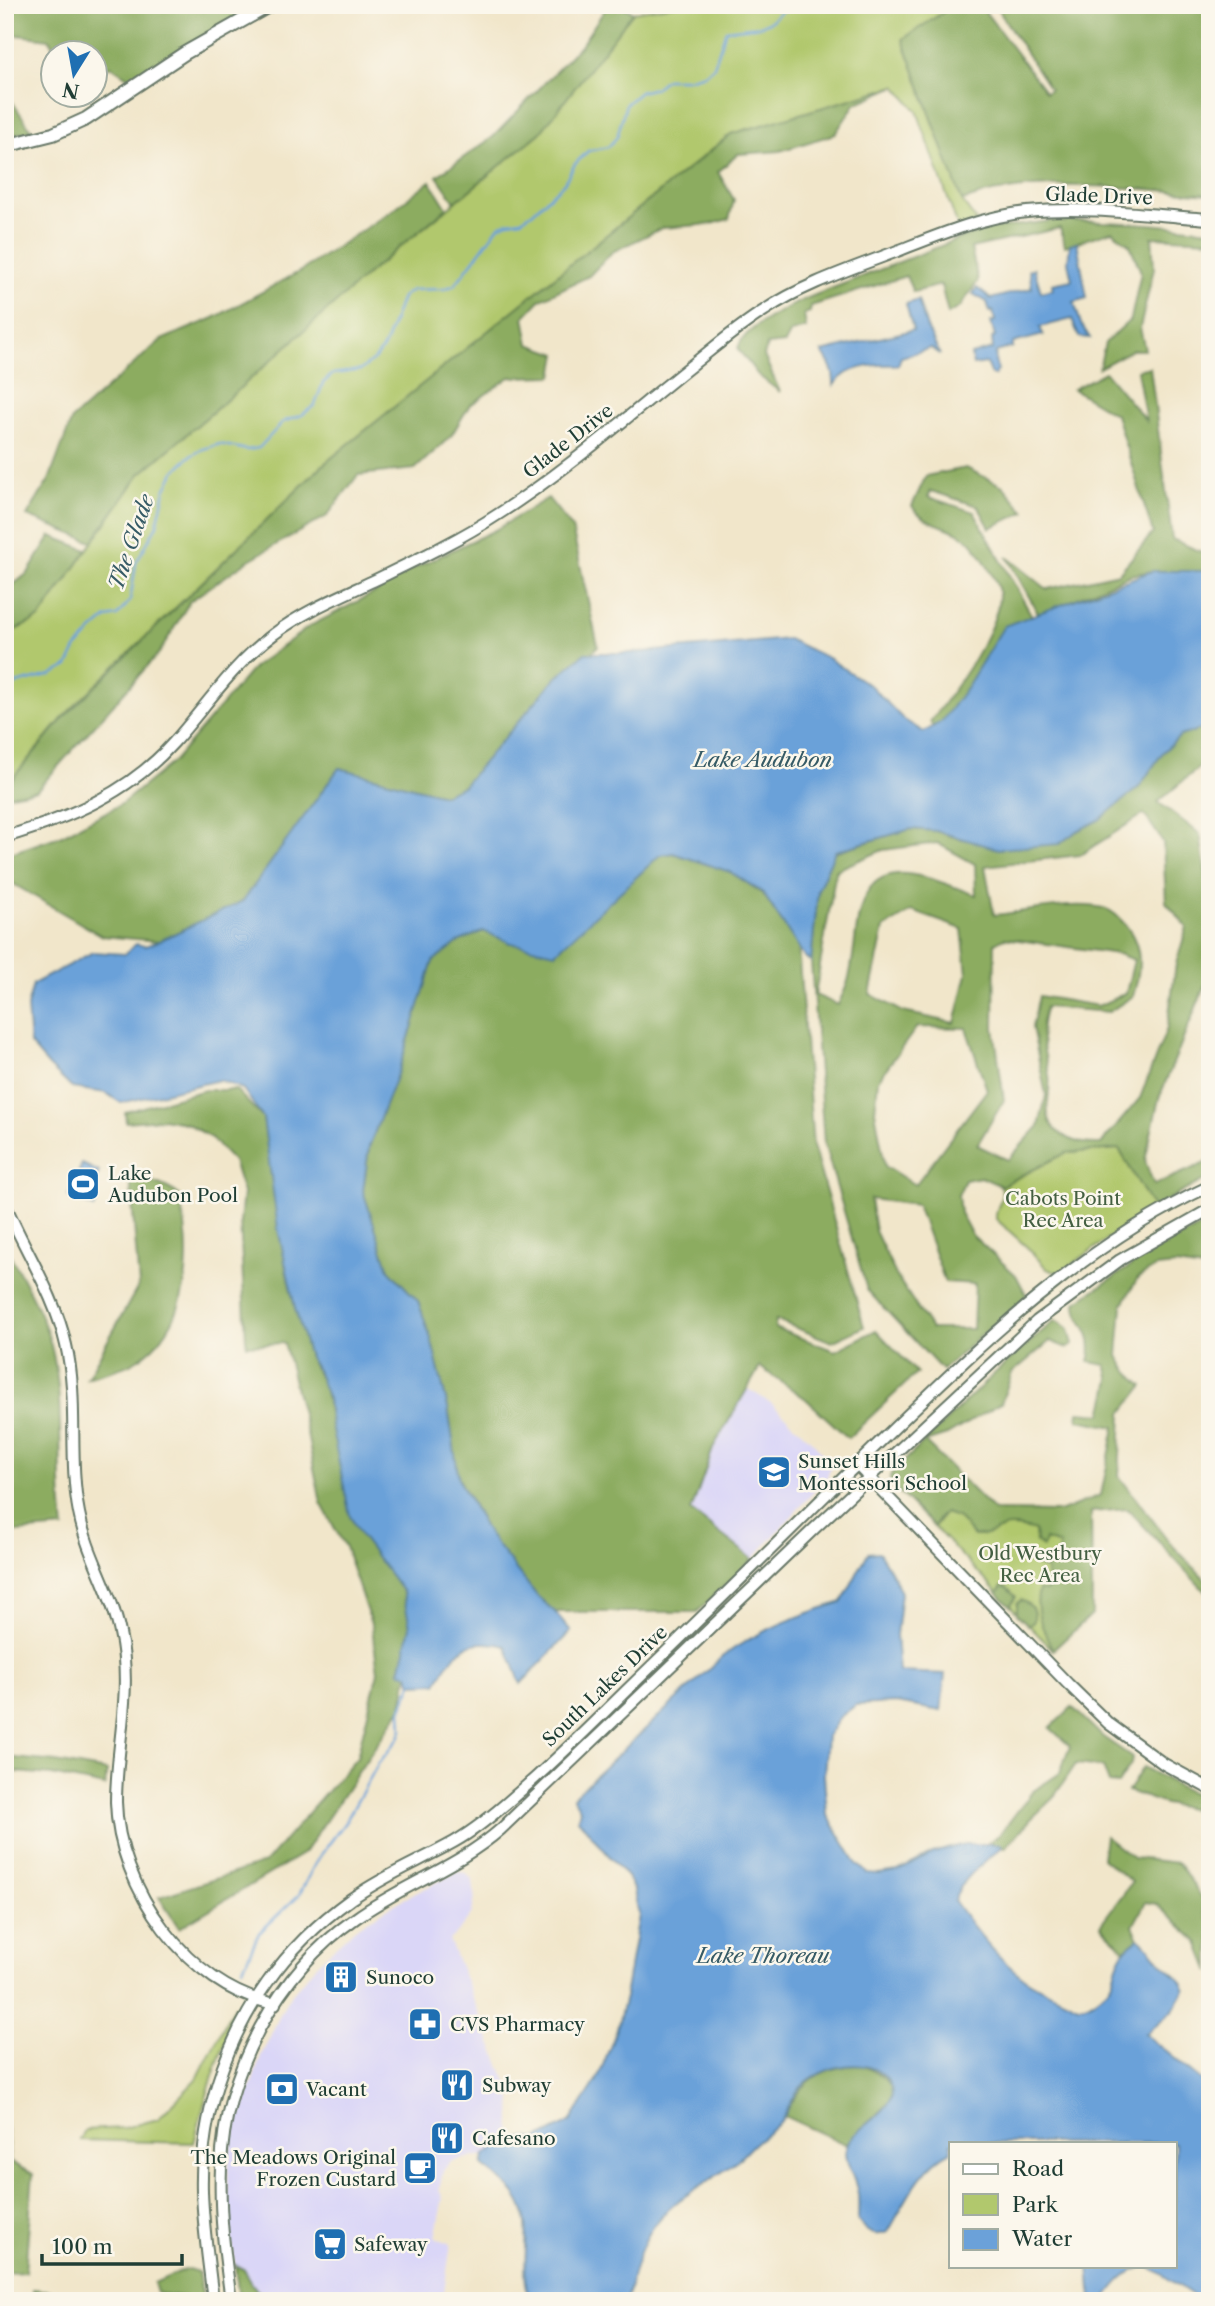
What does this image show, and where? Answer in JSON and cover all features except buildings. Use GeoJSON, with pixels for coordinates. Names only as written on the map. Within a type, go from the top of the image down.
{"type":"FeatureCollection","features":[{"type":"Feature","properties":{"kind":"main road"},"geometry":{"type":"LineString","coordinates":[[5,146],[54,134],[86,119],[186,53],[270,5]]}},
{"type":"Feature","properties":{"kind":"main road","name":"Glade Drive"},"geometry":{"type":"LineString","coordinates":[[5,837],[71,816],[141,775],[173,744],[227,677],[273,634],[314,608],[387,574],[494,518],[539,486],[743,325],[783,299],[811,285],[958,227],[1003,216],[1077,211],[1210,219]]}},
{"type":"Feature","properties":{"kind":"main road","name":"South Lakes Drive"},"geometry":{"type":"LineString","coordinates":[[212,2301],[202,2193],[204,2151],[212,2105],[225,2062],[239,2030],[266,1984],[296,1947],[330,1915],[381,1880],[457,1841],[520,1792],[739,1582],[953,1371],[1046,1289],[1140,1224],[1210,1186]]}},
{"type":"Feature","properties":{"kind":"main road"},"geometry":{"type":"LineString","coordinates":[[5,1204],[54,1306],[66,1346],[72,1393],[73,1463],[79,1515],[95,1566],[113,1607],[122,1641],[126,1699],[116,1802],[118,1826],[129,1867],[148,1907],[173,1940],[198,1965],[256,2000],[275,2004]]}},
{"type":"Feature","properties":{"kind":"main road","name":"South Lakes Drive"},"geometry":{"type":"LineString","coordinates":[[230,2301],[220,2193],[223,2140],[237,2081],[251,2045],[275,2004],[311,1959],[354,1919],[378,1903],[466,1856],[494,1835],[1037,1321],[1120,1260],[1210,1209]]}},
{"type":"Feature","properties":{"kind":"main road"},"geometry":{"type":"LineString","coordinates":[[857,1465],[1108,1723],[1164,1764],[1210,1789]]}},
{"type":"Feature","properties":{"kind":"main road"},"geometry":{"type":"LineString","coordinates":[[256,2000],[267,2017]]}},
{"type":"Feature","properties":{"kind":"shaded area"},"geometry":{"type":"Polygon","coordinates":[[[748,1389],[771,1403],[817,1446],[831,1466],[827,1477],[753,1559],[691,1511],[714,1446],[748,1389]]]}},
{"type":"Feature","properties":{"kind":"shaded area"},"geometry":{"type":"Polygon","coordinates":[[[458,1872],[466,1873],[472,1880],[475,1896],[472,1913],[449,1940],[512,2094],[510,2142],[485,2155],[452,2161],[443,2171],[439,2190],[443,2198],[435,2237],[451,2244],[444,2291],[437,2301],[274,2301],[263,2296],[250,2283],[244,2270],[235,2265],[228,2214],[232,2130],[242,2113],[261,2056],[287,2000],[317,1964],[355,1928],[402,1900],[458,1872]]]}},
{"type":"Feature","properties":{"kind":"green space"},"geometry":{"type":"Polygon","coordinates":[[[5,5],[255,5],[132,80],[111,66],[108,67],[108,38],[41,38],[10,34],[5,24],[5,5]]]}},
{"type":"Feature","properties":{"kind":"green space"},"geometry":{"type":"Polygon","coordinates":[[[608,5],[620,5],[633,12],[540,133],[455,202],[437,176],[493,137],[581,45],[608,5]]]}},
{"type":"Feature","properties":{"kind":"green space"},"geometry":{"type":"Polygon","coordinates":[[[676,5],[954,5],[903,40],[962,201],[977,222],[958,227],[917,111],[896,86],[731,134],[324,464],[67,713],[5,787],[5,635],[40,618],[140,474],[378,265],[540,133],[633,12],[676,5]]]}},
{"type":"Feature","properties":{"kind":"green space"},"geometry":{"type":"Polygon","coordinates":[[[954,5],[980,5],[1046,92],[1050,89],[995,5],[1210,5],[1210,194],[1105,186],[1052,186],[994,192],[962,201],[903,39],[954,5]]]}},
{"type":"Feature","properties":{"kind":"green space"},"geometry":{"type":"Polygon","coordinates":[[[896,86],[855,104],[835,134],[780,151],[738,154],[718,172],[734,200],[729,219],[712,224],[662,228],[612,252],[589,276],[541,299],[524,317],[529,344],[557,354],[553,376],[510,377],[469,406],[451,436],[415,469],[358,475],[327,516],[249,560],[190,601],[160,652],[37,790],[5,796],[5,787],[67,714],[324,464],[731,134],[896,86]]]}},
{"type":"Feature","properties":{"kind":"green space"},"geometry":{"type":"Polygon","coordinates":[[[5,91],[32,131],[5,136],[5,91]]]}},
{"type":"Feature","properties":{"kind":"green space"},"geometry":{"type":"Polygon","coordinates":[[[430,181],[447,208],[378,265],[140,474],[92,542],[27,516],[49,480],[72,419],[161,340],[214,318],[301,271],[390,212],[430,181]]]}},
{"type":"Feature","properties":{"kind":"green space"},"geometry":{"type":"Polygon","coordinates":[[[1057,220],[1210,230],[1210,240],[1152,237],[1154,268],[1140,328],[1145,350],[1132,350],[1099,368],[1105,343],[1131,319],[1141,272],[1130,245],[1112,231],[1065,246],[1060,228],[971,248],[978,281],[960,307],[948,314],[941,285],[913,292],[906,276],[811,306],[810,312],[804,314],[806,328],[791,332],[785,343],[767,345],[764,356],[780,392],[758,375],[738,349],[741,341],[758,325],[815,295],[961,238],[991,229],[1057,220]]]}},
{"type":"Feature","properties":{"kind":"green space"},"geometry":{"type":"Polygon","coordinates":[[[1150,367],[1172,539],[1210,556],[1210,571],[1152,571],[1130,575],[1039,615],[1007,557],[1047,589],[1119,573],[1153,533],[1116,415],[1073,389],[1105,372],[1146,421],[1137,370],[1150,367]]]}},
{"type":"Feature","properties":{"kind":"green space"},"geometry":{"type":"Polygon","coordinates":[[[966,468],[1003,486],[1025,512],[990,528],[978,506],[931,491],[928,497],[974,512],[1033,618],[939,735],[930,722],[983,643],[992,625],[999,594],[992,575],[971,542],[957,532],[925,518],[912,506],[926,476],[966,468]]]}},
{"type":"Feature","properties":{"kind":"green space"},"geometry":{"type":"Polygon","coordinates":[[[548,498],[572,528],[598,646],[591,653],[585,653],[556,678],[463,786],[443,795],[339,768],[243,901],[159,941],[102,936],[5,879],[5,855],[60,836],[120,805],[174,761],[254,667],[310,626],[378,591],[410,570],[495,530],[548,498]]]}},
{"type":"Feature","properties":{"kind":"green space"},"geometry":{"type":"Polygon","coordinates":[[[51,536],[87,550],[40,618],[5,635],[5,591],[28,573],[51,536]]]}},
{"type":"Feature","properties":{"kind":"green space"},"geometry":{"type":"Polygon","coordinates":[[[1210,726],[1210,758],[1158,802],[1200,834],[1210,904],[1210,973],[1159,1098],[1145,1161],[1154,1185],[1210,1161],[1210,1177],[1153,1208],[1119,1149],[1066,1153],[1001,1186],[981,1177],[965,1180],[958,1195],[960,1213],[972,1235],[1016,1275],[1027,1296],[942,1370],[867,1290],[824,1143],[811,962],[818,890],[834,852],[911,829],[936,831],[960,839],[1059,844],[1099,820],[1139,787],[1163,752],[1180,736],[1210,726]],[[1144,814],[1080,855],[985,866],[994,915],[1060,907],[1102,908],[1116,915],[1128,928],[1137,946],[1139,965],[1133,996],[1109,1012],[1046,1007],[1043,1017],[1042,1042],[1049,1076],[1048,1115],[1051,1123],[1069,1139],[1101,1144],[1140,1098],[1167,1028],[1176,964],[1187,927],[1166,902],[1163,842],[1144,814]],[[937,843],[883,850],[836,870],[815,995],[838,1005],[848,981],[861,908],[867,892],[877,881],[892,874],[914,875],[976,895],[975,864],[937,843]],[[912,911],[884,928],[870,994],[903,1012],[955,1023],[967,974],[962,929],[912,911]],[[1004,938],[995,943],[994,1028],[1004,1100],[977,1145],[1008,1160],[1039,1126],[1046,1095],[1032,1027],[1039,996],[1098,1006],[1126,993],[1134,960],[1118,954],[1004,938]],[[917,1027],[878,1080],[875,1111],[885,1166],[915,1185],[987,1090],[966,1028],[917,1027]],[[870,1199],[875,1231],[896,1275],[931,1329],[973,1329],[975,1284],[945,1282],[917,1205],[870,1199]]]}},
{"type":"Feature","properties":{"kind":"green space"},"geometry":{"type":"Polygon","coordinates":[[[673,853],[731,872],[763,894],[798,946],[813,1146],[864,1327],[832,1342],[776,1320],[775,1328],[835,1351],[876,1330],[917,1373],[848,1438],[806,1399],[760,1367],[714,1446],[691,1511],[753,1559],[697,1612],[555,1612],[538,1597],[488,1534],[458,1477],[448,1408],[431,1339],[418,1301],[389,1270],[363,1191],[369,1147],[399,1069],[433,961],[460,941],[483,931],[511,943],[661,855],[673,853]]]}},
{"type":"Feature","properties":{"kind":"green space"},"geometry":{"type":"Polygon","coordinates":[[[205,1090],[236,1090],[263,1118],[286,1269],[309,1357],[324,1386],[350,1516],[361,1536],[403,1592],[411,1627],[400,1672],[408,1674],[402,1707],[304,1853],[179,1928],[159,1897],[265,1863],[357,1757],[378,1672],[372,1627],[345,1547],[321,1503],[284,1343],[247,1345],[240,1221],[243,1193],[233,1161],[210,1137],[186,1123],[162,1119],[126,1122],[125,1112],[205,1090]]]}},
{"type":"Feature","properties":{"kind":"green space","name":"Cabots Point Rec Area"},"geometry":{"type":"Polygon","coordinates":[[[1119,1149],[1153,1208],[1062,1271],[1047,1269],[996,1219],[1002,1195],[1001,1186],[1066,1153],[1119,1149]]]}},
{"type":"Feature","properties":{"kind":"green space"},"geometry":{"type":"Polygon","coordinates":[[[130,1177],[156,1183],[179,1195],[186,1241],[184,1288],[178,1310],[168,1330],[153,1347],[129,1365],[87,1378],[139,1285],[130,1177]]]}},
{"type":"Feature","properties":{"kind":"green space"},"geometry":{"type":"Polygon","coordinates":[[[1210,1222],[1210,1270],[1176,1265],[1156,1267],[1138,1278],[1122,1305],[1118,1356],[1127,1371],[1143,1386],[1122,1413],[1119,1476],[1171,1544],[1210,1584],[1210,1597],[1128,1509],[1091,1512],[1092,1614],[1053,1650],[1040,1621],[1037,1606],[1039,1590],[1046,1591],[1048,1588],[1046,1569],[1037,1566],[1038,1563],[1053,1567],[1060,1545],[1045,1540],[1043,1547],[1036,1542],[1035,1531],[1016,1527],[974,1536],[957,1517],[945,1513],[934,1527],[893,1486],[891,1474],[995,1373],[1055,1320],[1069,1329],[1073,1345],[1067,1348],[1050,1341],[1012,1373],[1001,1403],[947,1435],[925,1442],[994,1511],[1059,1512],[1101,1495],[1115,1427],[1078,1420],[1079,1412],[1102,1414],[1110,1380],[1106,1365],[1089,1362],[1090,1341],[1076,1302],[1158,1248],[1210,1222]]]}},
{"type":"Feature","properties":{"kind":"green space"},"geometry":{"type":"Polygon","coordinates":[[[5,1245],[39,1312],[53,1354],[59,1397],[64,1528],[5,1533],[5,1245]]]}},
{"type":"Feature","properties":{"kind":"green space","name":"Old Westbury Rec Area"},"geometry":{"type":"Polygon","coordinates":[[[994,1511],[1091,1513],[1092,1614],[1053,1650],[934,1527],[945,1513],[957,1517],[963,1523],[994,1511]]]}},
{"type":"Feature","properties":{"kind":"green space"},"geometry":{"type":"Polygon","coordinates":[[[1002,1587],[1016,1597],[1010,1606],[997,1593],[1002,1587]]]}},
{"type":"Feature","properties":{"kind":"green space"},"geometry":{"type":"Polygon","coordinates":[[[1021,1600],[1033,1610],[1034,1621],[1029,1626],[1017,1614],[1017,1604],[1021,1600]]]}},
{"type":"Feature","properties":{"kind":"green space"},"geometry":{"type":"Polygon","coordinates":[[[1072,1707],[1103,1737],[1132,1757],[1131,1764],[1118,1784],[1109,1783],[1103,1767],[1076,1764],[1053,1798],[1006,1847],[989,1842],[1000,1834],[1032,1792],[1060,1773],[1070,1746],[1050,1728],[1072,1707]]]}},
{"type":"Feature","properties":{"kind":"green space"},"geometry":{"type":"Polygon","coordinates":[[[5,1757],[107,1771],[105,1786],[51,1775],[5,1771],[5,1757]]]}},
{"type":"Feature","properties":{"kind":"green space"},"geometry":{"type":"Polygon","coordinates":[[[1143,1767],[1210,1803],[1210,1817],[1193,1809],[1165,1804],[1128,1791],[1143,1767]]]}},
{"type":"Feature","properties":{"kind":"green space"},"geometry":{"type":"Polygon","coordinates":[[[1105,1836],[1133,1858],[1178,1863],[1203,1899],[1204,1914],[1210,1923],[1210,1972],[1198,1942],[1157,1904],[1146,1902],[1133,1926],[1139,1938],[1124,1950],[1100,1925],[1132,1882],[1102,1858],[1105,1836]]]}},
{"type":"Feature","properties":{"kind":"green space"},"geometry":{"type":"Polygon","coordinates":[[[234,2006],[239,2010],[213,2075],[194,2143],[80,2140],[85,2130],[124,2128],[158,2119],[197,2079],[234,2006]]]}},
{"type":"Feature","properties":{"kind":"green space"},"geometry":{"type":"Polygon","coordinates":[[[862,2065],[882,2076],[891,2087],[892,2096],[887,2105],[855,2134],[847,2145],[784,2116],[798,2093],[814,2077],[835,2068],[862,2065]]]}},
{"type":"Feature","properties":{"kind":"green space"},"geometry":{"type":"Polygon","coordinates":[[[5,2118],[10,2162],[33,2174],[25,2272],[5,2273],[5,2118]]]}},
{"type":"Feature","properties":{"kind":"green space"},"geometry":{"type":"Polygon","coordinates":[[[235,2265],[245,2270],[259,2292],[274,2301],[239,2301],[235,2265]]]}},
{"type":"Feature","properties":{"kind":"green space"},"geometry":{"type":"Polygon","coordinates":[[[185,2269],[198,2273],[204,2301],[189,2301],[188,2298],[157,2293],[154,2283],[185,2269]]]}},
{"type":"Feature","properties":{"kind":"green space"},"geometry":{"type":"Polygon","coordinates":[[[33,2289],[51,2291],[51,2301],[33,2301],[33,2289]]]}},
{"type":"Feature","properties":{"kind":"water"},"geometry":{"type":"Polygon","coordinates":[[[1077,242],[1087,298],[1074,302],[1081,324],[1090,338],[1079,337],[1072,319],[1040,327],[1043,335],[1013,343],[1013,347],[996,352],[998,370],[995,375],[991,375],[986,363],[973,365],[971,355],[993,349],[992,338],[995,337],[991,322],[995,321],[993,311],[990,312],[987,302],[973,294],[977,288],[991,299],[1032,288],[1029,270],[1034,268],[1041,292],[1053,289],[1052,284],[1072,280],[1068,262],[1070,244],[1077,242]]]}},
{"type":"Feature","properties":{"kind":"water"},"geometry":{"type":"Polygon","coordinates":[[[918,300],[940,355],[931,348],[901,357],[898,365],[877,365],[847,373],[834,385],[831,367],[822,352],[913,330],[906,304],[918,300]]]}},
{"type":"Feature","properties":{"kind":"water","name":"Lake Audubon"},"geometry":{"type":"Polygon","coordinates":[[[1152,571],[1210,571],[1210,726],[1180,736],[1163,752],[1139,787],[1099,820],[1059,844],[998,849],[936,831],[911,829],[835,851],[818,890],[811,962],[804,956],[763,893],[730,872],[673,853],[660,855],[555,953],[511,943],[483,931],[460,941],[433,961],[399,1069],[369,1147],[363,1191],[389,1270],[418,1301],[431,1339],[448,1408],[459,1480],[488,1534],[538,1597],[571,1631],[521,1684],[506,1646],[480,1643],[463,1649],[456,1655],[437,1683],[412,1684],[408,1674],[400,1672],[410,1627],[403,1592],[361,1536],[350,1516],[328,1399],[309,1357],[295,1308],[278,1229],[263,1118],[243,1089],[219,1080],[121,1103],[106,1093],[72,1088],[30,1044],[27,1007],[33,984],[93,952],[125,954],[136,944],[145,946],[159,941],[243,901],[339,768],[443,795],[463,786],[556,678],[585,653],[631,653],[788,639],[828,658],[872,687],[903,719],[924,732],[942,721],[1004,626],[1152,571]]]}},
{"type":"Feature","properties":{"kind":"water","name":"Lake Audubon Pool"},"geometry":{"type":"Polygon","coordinates":[[[82,1164],[99,1172],[88,1196],[97,1201],[94,1208],[68,1196],[82,1164]]]}},
{"type":"Feature","properties":{"kind":"water","name":"Lake Thoreau"},"geometry":{"type":"Polygon","coordinates":[[[879,1552],[901,1593],[896,1635],[899,1672],[945,1674],[941,1711],[896,1703],[856,1705],[840,1717],[827,1737],[824,1775],[827,1814],[857,1864],[867,1873],[898,1871],[933,1853],[965,1844],[1001,1844],[1002,1847],[968,1878],[954,1900],[984,1940],[1010,1967],[1034,1984],[1078,2006],[1088,2004],[1108,1989],[1123,1953],[1139,1938],[1177,1976],[1185,1990],[1173,2010],[1145,2034],[1210,2088],[1210,2301],[1202,2301],[1152,2268],[1176,2268],[1176,2142],[949,2142],[949,2152],[921,2176],[888,2232],[874,2234],[867,2231],[858,2221],[857,2188],[846,2149],[853,2136],[886,2107],[892,2091],[888,2081],[880,2073],[858,2065],[833,2068],[811,2078],[799,2089],[775,2128],[733,2164],[681,2199],[662,2216],[640,2252],[626,2301],[531,2301],[525,2276],[527,2236],[523,2211],[511,2189],[482,2165],[485,2155],[504,2144],[516,2139],[537,2139],[570,2122],[597,2080],[616,2032],[625,1997],[639,1915],[628,1878],[578,1819],[580,1809],[573,1797],[723,1656],[780,1624],[842,1602],[868,1553],[879,1552]]]}},
{"type":"Feature","properties":{"kind":"water"},"geometry":{"type":"Polygon","coordinates":[[[1089,2268],[1139,2268],[1118,2283],[1104,2301],[1092,2301],[1089,2268]]]}},
{"type":"Feature","properties":{"kind":"waterway","name":"The Glade"},"geometry":{"type":"LineString","coordinates":[[5,695],[16,684],[51,675],[68,666],[76,649],[93,630],[107,618],[117,616],[130,601],[136,563],[157,525],[165,490],[174,472],[189,457],[220,444],[247,450],[259,448],[283,422],[302,415],[315,405],[323,383],[333,374],[361,370],[377,357],[385,345],[402,297],[412,290],[444,289],[455,285],[499,226],[521,220],[532,213],[564,183],[575,164],[588,151],[608,147],[617,137],[626,104],[640,92],[655,88],[666,79],[687,79],[705,74],[714,66],[726,30],[760,26],[771,21],[781,11],[802,5]]}},
{"type":"Feature","properties":{"kind":"waterway"},"geometry":{"type":"LineString","coordinates":[[243,1968],[259,1933],[299,1895],[317,1860],[346,1821],[378,1764],[399,1738],[402,1729],[401,1711],[412,1684]]}},
{"type":"Feature","properties":{"kind":"place","name":"Lake Audubon Pool"},"geometry":{"type":"Point","coordinates":[83,1184]}},
{"type":"Feature","properties":{"kind":"place","name":"Sunset Hills Montessori School"},"geometry":{"type":"Point","coordinates":[774,1472]}},
{"type":"Feature","properties":{"kind":"place","name":"Sunoco"},"geometry":{"type":"Point","coordinates":[341,1977]}},
{"type":"Feature","properties":{"kind":"place","name":"CVS Pharmacy"},"geometry":{"type":"Point","coordinates":[425,2024]}},
{"type":"Feature","properties":{"kind":"place","name":"Subway"},"geometry":{"type":"Point","coordinates":[457,2085]}},
{"type":"Feature","properties":{"kind":"place","name":"Vacant"},"geometry":{"type":"Point","coordinates":[282,2089]}},
{"type":"Feature","properties":{"kind":"place","name":"Cafesano"},"geometry":{"type":"Point","coordinates":[447,2138]}},
{"type":"Feature","properties":{"kind":"place","name":"The Meadows Original Frozen Custard"},"geometry":{"type":"Point","coordinates":[420,2168]}},
{"type":"Feature","properties":{"kind":"place","name":"Safeway"},"geometry":{"type":"Point","coordinates":[330,2244]}}]}
